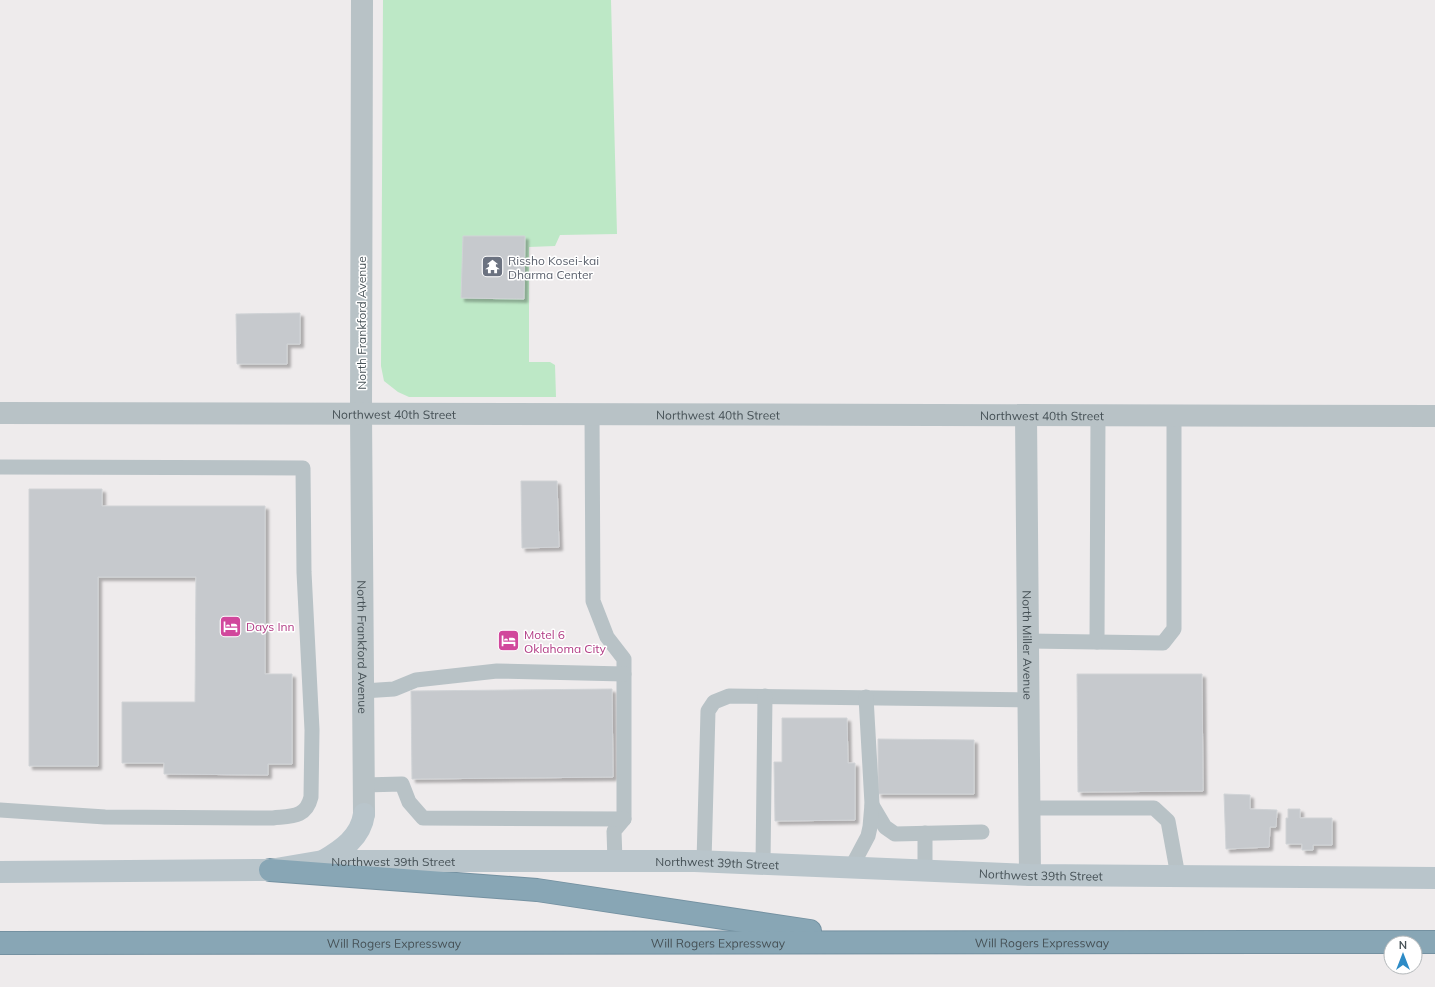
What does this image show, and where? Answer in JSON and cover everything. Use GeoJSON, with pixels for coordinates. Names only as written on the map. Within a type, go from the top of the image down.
{"type":"FeatureCollection","features":[{"type":"Feature","properties":{"kind":"highway"},"geometry":{"type":"LineString","coordinates":[[270,870],[537,890],[882,942]]}},
{"type":"Feature","properties":{"kind":"highway","name":"Will Rogers Expressway"},"geometry":{"type":"LineString","coordinates":[[0,943],[1435,942]]}},
{"type":"Feature","properties":{"kind":"main road"},"geometry":{"type":"LineString","coordinates":[[323,861],[341,850],[350,842],[358,831],[364,814]]}},
{"type":"Feature","properties":{"kind":"main road","name":"Northwest 39th Street"},"geometry":{"type":"LineString","coordinates":[[0,872],[270,870],[323,861],[615,861],[704,862],[1030,875],[1435,878]]}},
{"type":"Feature","properties":{"kind":"street","name":"North Frankford Avenue"},"geometry":{"type":"LineString","coordinates":[[362,0],[361,413],[364,814]]}},
{"type":"Feature","properties":{"kind":"street","name":"Northwest 40th Street"},"geometry":{"type":"LineString","coordinates":[[0,413],[1435,416]]}},
{"type":"Feature","properties":{"kind":"street","name":"North Miller Avenue"},"geometry":{"type":"LineString","coordinates":[[1026,415],[1030,641],[1030,875]]}},
{"type":"Feature","properties":{"kind":"lane"},"geometry":{"type":"LineString","coordinates":[[592,414],[593,601],[607,637],[624,659],[624,819],[614,831],[615,861]]}},
{"type":"Feature","properties":{"kind":"lane"},"geometry":{"type":"LineString","coordinates":[[1097,642],[1098,416]]}},
{"type":"Feature","properties":{"kind":"lane"},"geometry":{"type":"LineString","coordinates":[[1030,641],[1163,643],[1174,629],[1174,416]]}},
{"type":"Feature","properties":{"kind":"lane"},"geometry":{"type":"LineString","coordinates":[[0,467],[304,468],[304,572],[312,730],[311,797],[309,805],[304,811],[292,816],[273,818],[104,817],[0,810]]}},
{"type":"Feature","properties":{"kind":"lane"},"geometry":{"type":"LineString","coordinates":[[363,691],[394,689],[416,680],[497,671],[624,674]]}},
{"type":"Feature","properties":{"kind":"lane"},"geometry":{"type":"LineString","coordinates":[[704,862],[708,711],[714,702],[729,696],[1030,700]]}},
{"type":"Feature","properties":{"kind":"lane"},"geometry":{"type":"LineString","coordinates":[[763,864],[765,696]]}},
{"type":"Feature","properties":{"kind":"lane"},"geometry":{"type":"LineString","coordinates":[[851,868],[868,836],[870,827],[872,804],[866,697]]}},
{"type":"Feature","properties":{"kind":"lane"},"geometry":{"type":"LineString","coordinates":[[364,784],[402,784],[409,802],[422,818],[624,819]]}},
{"type":"Feature","properties":{"kind":"lane"},"geometry":{"type":"LineString","coordinates":[[872,804],[885,827],[895,834],[982,832]]}},
{"type":"Feature","properties":{"kind":"lane"},"geometry":{"type":"LineString","coordinates":[[1030,808],[1154,808],[1168,821],[1178,876]]}},
{"type":"Feature","properties":{"kind":"lane"},"geometry":{"type":"LineString","coordinates":[[925,833],[925,870]]}},
{"type":"Feature","properties":{"kind":"green space"},"geometry":{"type":"Polygon","coordinates":[[[383,0],[611,0],[617,234],[560,235],[555,246],[529,247],[529,362],[550,362],[555,365],[556,397],[409,397],[398,392],[384,381],[381,366],[383,0]]]}},
{"type":"Feature","properties":{"kind":"building","name":"Rissho Kosei-kai Dharma Center"},"geometry":{"type":"Polygon","coordinates":[[[463,236],[525,236],[524,299],[461,298],[463,236]]]}},
{"type":"Feature","properties":{"kind":"building"},"geometry":{"type":"Polygon","coordinates":[[[300,313],[300,344],[287,344],[287,364],[237,364],[236,314],[300,313]]]}},
{"type":"Feature","properties":{"kind":"building"},"geometry":{"type":"Polygon","coordinates":[[[521,481],[557,481],[559,547],[522,548],[521,481]]]}},
{"type":"Feature","properties":{"kind":"building","name":"Days Inn"},"geometry":{"type":"Polygon","coordinates":[[[29,489],[102,489],[102,506],[265,506],[265,674],[292,674],[292,764],[268,764],[268,775],[164,774],[164,763],[122,763],[122,702],[195,702],[196,577],[98,577],[98,766],[29,766],[29,489]]]}},
{"type":"Feature","properties":{"kind":"building"},"geometry":{"type":"Polygon","coordinates":[[[1077,674],[1202,674],[1203,791],[1078,792],[1077,674]]]}},
{"type":"Feature","properties":{"kind":"building"},"geometry":{"type":"Polygon","coordinates":[[[612,689],[613,777],[412,779],[411,691],[612,689]]]}},
{"type":"Feature","properties":{"kind":"building"},"geometry":{"type":"Polygon","coordinates":[[[782,718],[847,718],[848,763],[855,763],[855,820],[775,821],[774,762],[782,762],[782,718]]]}},
{"type":"Feature","properties":{"kind":"building"},"geometry":{"type":"Polygon","coordinates":[[[878,739],[974,740],[974,794],[878,794],[878,739]]]}},
{"type":"Feature","properties":{"kind":"building"},"geometry":{"type":"Polygon","coordinates":[[[1224,794],[1250,795],[1250,809],[1277,810],[1276,827],[1270,827],[1269,847],[1226,849],[1224,794]]]}},
{"type":"Feature","properties":{"kind":"building"},"geometry":{"type":"Polygon","coordinates":[[[1288,809],[1300,809],[1300,818],[1332,818],[1332,845],[1313,845],[1313,850],[1302,850],[1302,844],[1286,844],[1286,818],[1288,818],[1288,809]]]}},
{"type":"Feature","properties":{"kind":"place","name":"Rissho Kosei-kai Dharma Center"},"geometry":{"type":"Point","coordinates":[493,267]}},
{"type":"Feature","properties":{"kind":"place","name":"Days Inn"},"geometry":{"type":"Point","coordinates":[230,626]}},
{"type":"Feature","properties":{"kind":"place","name":"Motel 6 Oklahoma City"},"geometry":{"type":"Point","coordinates":[508,641]}}]}
